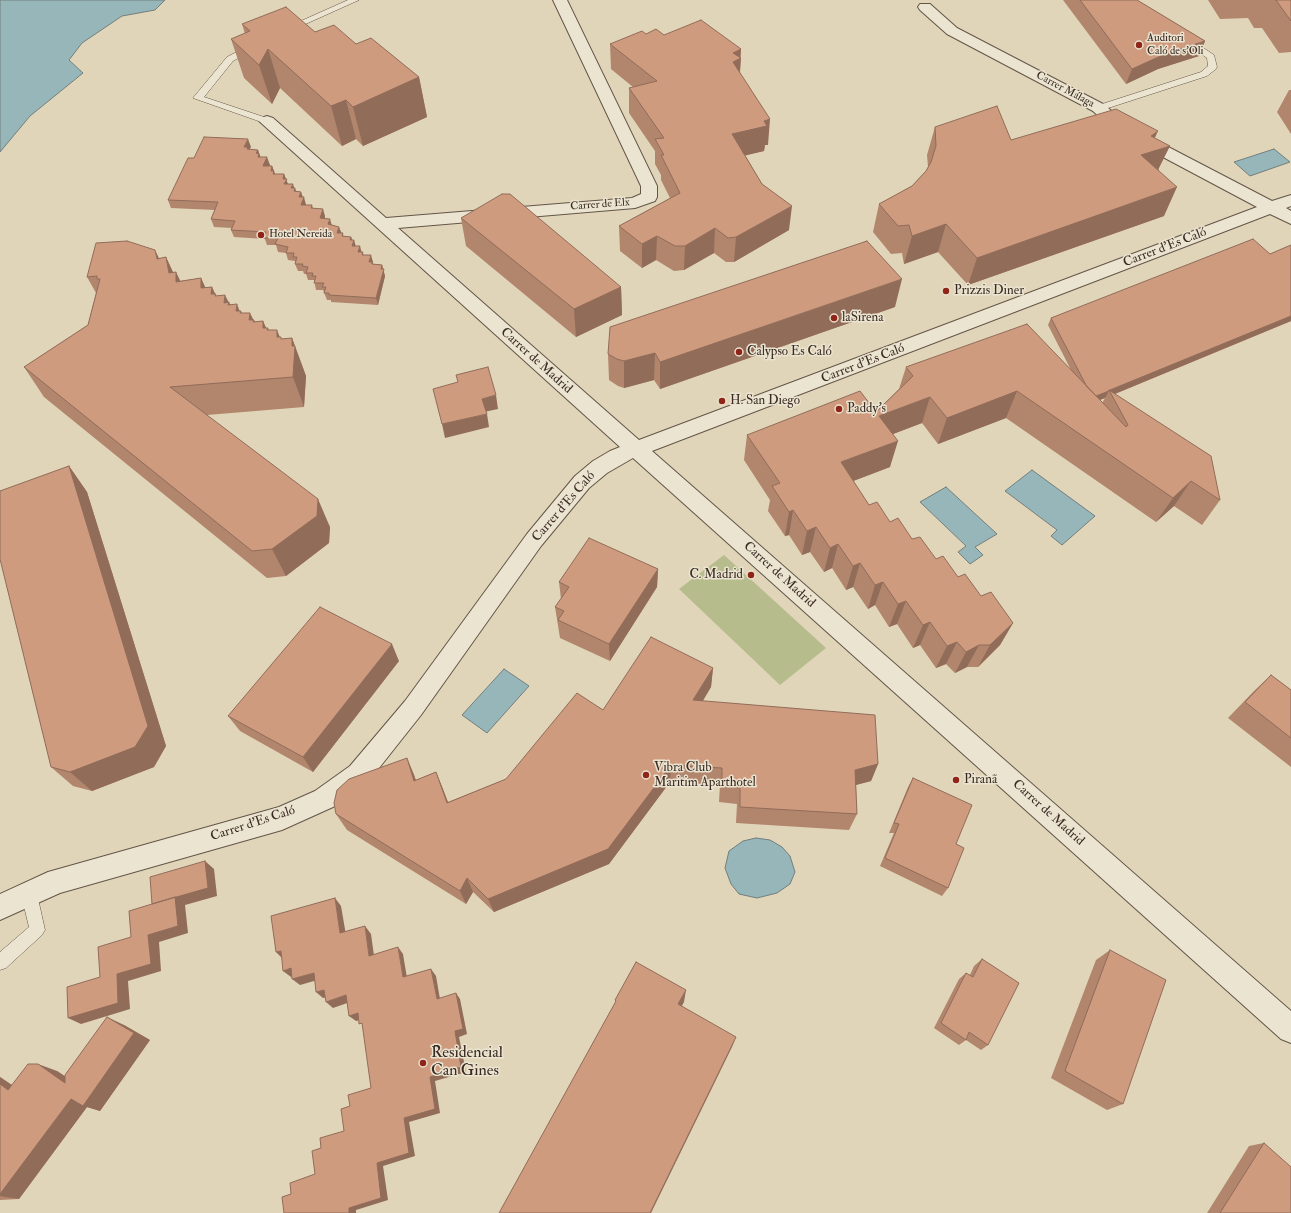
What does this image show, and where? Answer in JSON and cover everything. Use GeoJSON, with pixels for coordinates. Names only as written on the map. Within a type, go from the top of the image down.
{"type":"FeatureCollection","features":[{"type":"Feature","properties":{"kind":"street","name":"Carrer de Elx"},"geometry":{"type":"LineString","coordinates":[[382,224],[548,209],[635,203],[649,197],[649,186],[560,0]]}},
{"type":"Feature","properties":{"kind":"street","name":"Carrer Málaga"},"geometry":{"type":"LineString","coordinates":[[925,7],[952,31],[1099,108],[1120,128],[1291,218]]}},
{"type":"Feature","properties":{"kind":"street","name":"Carrer de Madrid"},"geometry":{"type":"LineString","coordinates":[[267,121],[1291,1029]]}},
{"type":"Feature","properties":{"kind":"street","name":"Carrer d'Es Caló"},"geometry":{"type":"LineString","coordinates":[[0,907],[57,881],[282,818],[324,799],[359,774],[413,708],[534,540],[582,482],[600,467],[635,448],[787,393],[1291,200]]}},
{"type":"Feature","properties":{"kind":"lane"},"geometry":{"type":"LineString","coordinates":[[275,35],[355,0]]}},
{"type":"Feature","properties":{"kind":"lane"},"geometry":{"type":"LineString","coordinates":[[1099,108],[1204,74],[1213,67],[1211,57],[1181,36]]}},
{"type":"Feature","properties":{"kind":"lane"},"geometry":{"type":"LineString","coordinates":[[262,42],[230,58],[198,98],[267,121]]}},
{"type":"Feature","properties":{"kind":"lane"},"geometry":{"type":"LineString","coordinates":[[0,962],[37,930],[29,894]]}},
{"type":"Feature","properties":{"kind":"green space"},"geometry":{"type":"Polygon","coordinates":[[[724,555],[826,648],[780,685],[679,589],[724,555]]]}},
{"type":"Feature","properties":{"kind":"water"},"geometry":{"type":"Polygon","coordinates":[[[0,0],[165,0],[155,10],[122,16],[82,43],[69,60],[83,73],[30,116],[0,152],[0,0]]]}},
{"type":"Feature","properties":{"kind":"water"},"geometry":{"type":"Polygon","coordinates":[[[1274,149],[1290,162],[1250,176],[1234,162],[1274,149]]]}},
{"type":"Feature","properties":{"kind":"water"},"geometry":{"type":"Polygon","coordinates":[[[1032,470],[1095,516],[1062,545],[1051,536],[1057,530],[1005,491],[1032,470]]]}},
{"type":"Feature","properties":{"kind":"water"},"geometry":{"type":"Polygon","coordinates":[[[946,487],[997,534],[975,547],[983,555],[970,564],[958,552],[966,546],[920,502],[946,487]]]}},
{"type":"Feature","properties":{"kind":"water"},"geometry":{"type":"Polygon","coordinates":[[[504,669],[529,686],[487,733],[462,715],[504,669]]]}},
{"type":"Feature","properties":{"kind":"water"},"geometry":{"type":"Polygon","coordinates":[[[756,838],[770,840],[782,847],[790,856],[795,872],[790,884],[777,893],[757,898],[739,894],[731,884],[725,868],[729,851],[743,841],[756,838]]]}},
{"type":"Feature","properties":{"kind":"building"},"geometry":{"type":"Polygon","coordinates":[[[1080,0],[1137,0],[1205,41],[1165,54],[1132,69],[1080,0]]]}},
{"type":"Feature","properties":{"kind":"building"},"geometry":{"type":"Polygon","coordinates":[[[1276,0],[1291,0],[1291,21],[1276,0]]]}},
{"type":"Feature","properties":{"kind":"building"},"geometry":{"type":"Polygon","coordinates":[[[286,7],[315,32],[334,25],[356,44],[371,38],[419,77],[353,107],[346,100],[331,106],[268,49],[259,65],[231,39],[250,31],[242,24],[286,7]]]}},
{"type":"Feature","properties":{"kind":"building"},"geometry":{"type":"Polygon","coordinates":[[[701,20],[741,49],[733,53],[741,58],[733,62],[770,119],[764,121],[767,126],[732,134],[762,184],[792,206],[736,237],[728,238],[715,228],[685,246],[675,246],[657,236],[642,244],[619,226],[680,193],[661,155],[664,155],[655,139],[664,138],[629,88],[657,81],[610,44],[642,31],[646,34],[656,29],[664,35],[701,20]]]}},
{"type":"Feature","properties":{"kind":"building"},"geometry":{"type":"Polygon","coordinates":[[[997,106],[1011,140],[1116,109],[1158,131],[1151,136],[1170,146],[1141,155],[1177,187],[977,258],[946,224],[912,236],[909,225],[898,226],[879,204],[912,186],[926,171],[931,162],[936,146],[935,127],[997,106]]]}},
{"type":"Feature","properties":{"kind":"building"},"geometry":{"type":"Polygon","coordinates":[[[204,137],[248,139],[244,147],[248,147],[247,149],[258,150],[256,153],[259,154],[258,157],[267,157],[263,166],[272,166],[271,171],[274,171],[273,174],[284,174],[283,179],[287,179],[284,184],[293,184],[291,188],[295,188],[294,191],[301,192],[299,197],[304,197],[301,205],[312,205],[311,208],[323,209],[320,218],[330,219],[328,224],[339,227],[337,233],[343,233],[342,236],[351,237],[350,240],[354,240],[352,246],[360,246],[358,252],[363,252],[362,255],[371,255],[369,262],[372,262],[372,264],[382,265],[381,269],[384,269],[376,298],[329,295],[329,293],[324,293],[326,287],[322,287],[324,283],[314,283],[316,276],[312,276],[313,273],[306,273],[308,267],[302,266],[303,264],[295,264],[297,257],[293,257],[294,253],[286,253],[288,247],[275,244],[278,238],[264,238],[266,232],[231,230],[235,221],[211,219],[218,202],[168,200],[188,158],[194,158],[204,137]]]}},
{"type":"Feature","properties":{"kind":"building"},"geometry":{"type":"Polygon","coordinates":[[[502,194],[510,194],[621,287],[574,309],[461,218],[502,194]]]}},
{"type":"Feature","properties":{"kind":"building"},"geometry":{"type":"Polygon","coordinates":[[[1253,239],[1270,254],[1291,245],[1291,316],[1096,396],[1087,387],[1051,318],[1253,239]]]}},
{"type":"Feature","properties":{"kind":"building"},"geometry":{"type":"Polygon","coordinates":[[[127,241],[155,250],[157,259],[166,257],[169,273],[176,272],[176,282],[201,278],[201,288],[212,287],[211,294],[216,294],[215,296],[225,295],[224,303],[229,302],[228,305],[237,304],[236,311],[241,311],[240,313],[250,313],[249,320],[254,320],[253,322],[263,321],[263,328],[268,328],[267,330],[277,330],[277,337],[281,337],[281,339],[292,338],[292,346],[295,346],[293,377],[170,387],[318,499],[317,516],[272,549],[252,551],[24,367],[88,325],[100,279],[97,279],[97,276],[87,277],[96,243],[127,241]]]}},
{"type":"Feature","properties":{"kind":"building"},"geometry":{"type":"Polygon","coordinates":[[[867,241],[902,279],[660,362],[655,353],[624,361],[608,354],[610,327],[867,241]]]}},
{"type":"Feature","properties":{"kind":"building"},"geometry":{"type":"Polygon","coordinates":[[[1027,324],[1126,427],[1128,425],[1109,390],[1211,456],[1220,500],[1191,481],[1173,498],[1017,391],[947,418],[930,397],[879,416],[898,441],[841,462],[869,505],[877,502],[890,522],[898,518],[912,539],[920,537],[936,559],[943,556],[958,577],[965,574],[981,596],[991,592],[1013,623],[990,645],[979,645],[966,652],[957,642],[947,646],[930,622],[923,625],[906,601],[898,604],[883,582],[875,585],[860,563],[853,566],[838,544],[830,548],[816,527],[807,531],[793,510],[789,512],[772,486],[780,483],[747,435],[860,391],[876,412],[913,376],[906,367],[1027,324]]]}},
{"type":"Feature","properties":{"kind":"building"},"geometry":{"type":"Polygon","coordinates":[[[488,367],[496,395],[482,399],[487,414],[442,424],[433,389],[458,382],[456,375],[488,367]]]}},
{"type":"Feature","properties":{"kind":"building"},"geometry":{"type":"Polygon","coordinates":[[[69,466],[148,726],[135,747],[70,772],[51,767],[0,559],[0,491],[69,466]]]}},
{"type":"Feature","properties":{"kind":"building"},"geometry":{"type":"Polygon","coordinates":[[[589,538],[658,569],[609,644],[558,620],[564,611],[555,607],[569,587],[559,582],[589,538]]]}},
{"type":"Feature","properties":{"kind":"building"},"geometry":{"type":"Polygon","coordinates":[[[320,607],[392,644],[303,757],[228,716],[320,607]]]}},
{"type":"Feature","properties":{"kind":"building"},"geometry":{"type":"Polygon","coordinates":[[[651,637],[713,668],[693,700],[875,715],[878,764],[855,770],[857,814],[740,807],[740,787],[722,786],[722,768],[671,765],[608,849],[488,899],[467,878],[460,891],[336,814],[334,803],[337,790],[349,779],[407,758],[414,781],[436,772],[447,803],[506,779],[577,693],[603,710],[651,637]]]}},
{"type":"Feature","properties":{"kind":"building"},"geometry":{"type":"Polygon","coordinates":[[[1271,675],[1291,690],[1291,738],[1245,702],[1271,675]]]}},
{"type":"Feature","properties":{"kind":"building"},"geometry":{"type":"Polygon","coordinates":[[[913,778],[972,805],[956,844],[964,848],[948,888],[885,858],[899,824],[894,823],[913,778]]]}},
{"type":"Feature","properties":{"kind":"building"},"geometry":{"type":"Polygon","coordinates":[[[205,861],[208,888],[152,904],[150,877],[205,861]]]}},
{"type":"Feature","properties":{"kind":"building"},"geometry":{"type":"Polygon","coordinates":[[[175,897],[178,926],[148,935],[151,964],[117,974],[118,1003],[68,1018],[67,987],[100,977],[98,947],[131,937],[129,911],[175,897]]]}},
{"type":"Feature","properties":{"kind":"building","name":"Residencial Can Gines"},"geometry":{"type":"Polygon","coordinates":[[[335,898],[340,933],[365,926],[369,956],[398,947],[403,977],[431,969],[437,999],[456,993],[463,1029],[455,1031],[461,1067],[430,1077],[435,1109],[404,1118],[409,1153],[377,1163],[381,1198],[349,1208],[349,1213],[284,1213],[282,1197],[291,1194],[290,1183],[315,1174],[312,1151],[321,1148],[320,1138],[344,1131],[341,1109],[350,1106],[348,1095],[371,1088],[362,1023],[359,1024],[358,1013],[349,1016],[346,995],[326,1002],[324,990],[316,992],[314,973],[292,979],[291,968],[283,971],[281,951],[276,952],[271,916],[335,898]]]}},
{"type":"Feature","properties":{"kind":"building"},"geometry":{"type":"Polygon","coordinates":[[[1110,950],[1166,980],[1123,1104],[1065,1071],[1110,950]]]}},
{"type":"Feature","properties":{"kind":"building"},"geometry":{"type":"Polygon","coordinates":[[[982,959],[1019,983],[988,1045],[969,1032],[966,1040],[941,1023],[966,973],[973,977],[982,959]]]}},
{"type":"Feature","properties":{"kind":"building"},"geometry":{"type":"Polygon","coordinates":[[[636,962],[686,990],[678,1004],[736,1037],[650,1213],[499,1213],[616,1001],[615,1000],[636,962]]]}},
{"type":"Feature","properties":{"kind":"building"},"geometry":{"type":"Polygon","coordinates":[[[107,1017],[134,1033],[83,1106],[71,1099],[0,1194],[0,1084],[8,1090],[28,1064],[38,1064],[65,1083],[65,1075],[107,1017]]]}},
{"type":"Feature","properties":{"kind":"building"},"geometry":{"type":"Polygon","coordinates":[[[1264,1143],[1291,1167],[1291,1213],[1220,1213],[1264,1143]]]}},
{"type":"Feature","properties":{"kind":"place","name":"Auditori Caló de s’Oli"},"geometry":{"type":"Point","coordinates":[1139,45]}},
{"type":"Feature","properties":{"kind":"place","name":"Hotel Nereida"},"geometry":{"type":"Point","coordinates":[261,235]}},
{"type":"Feature","properties":{"kind":"place","name":"Prizzis Diner"},"geometry":{"type":"Point","coordinates":[946,291]}},
{"type":"Feature","properties":{"kind":"place","name":"laSirena"},"geometry":{"type":"Point","coordinates":[834,318]}},
{"type":"Feature","properties":{"kind":"place","name":"Calypso Es Caló"},"geometry":{"type":"Point","coordinates":[739,352]}},
{"type":"Feature","properties":{"kind":"place","name":"H. San Diego"},"geometry":{"type":"Point","coordinates":[722,401]}},
{"type":"Feature","properties":{"kind":"place","name":"Paddy's"},"geometry":{"type":"Point","coordinates":[839,409]}},
{"type":"Feature","properties":{"kind":"place","name":"C. Madrid"},"geometry":{"type":"Point","coordinates":[751,575]}},
{"type":"Feature","properties":{"kind":"place","name":"Vibra Club Maritim Aparthotel"},"geometry":{"type":"Point","coordinates":[646,775]}},
{"type":"Feature","properties":{"kind":"place","name":"Piranã"},"geometry":{"type":"Point","coordinates":[956,780]}},
{"type":"Feature","properties":{"kind":"place","name":"Residencial Can Gines"},"geometry":{"type":"Point","coordinates":[423,1063]}}]}
